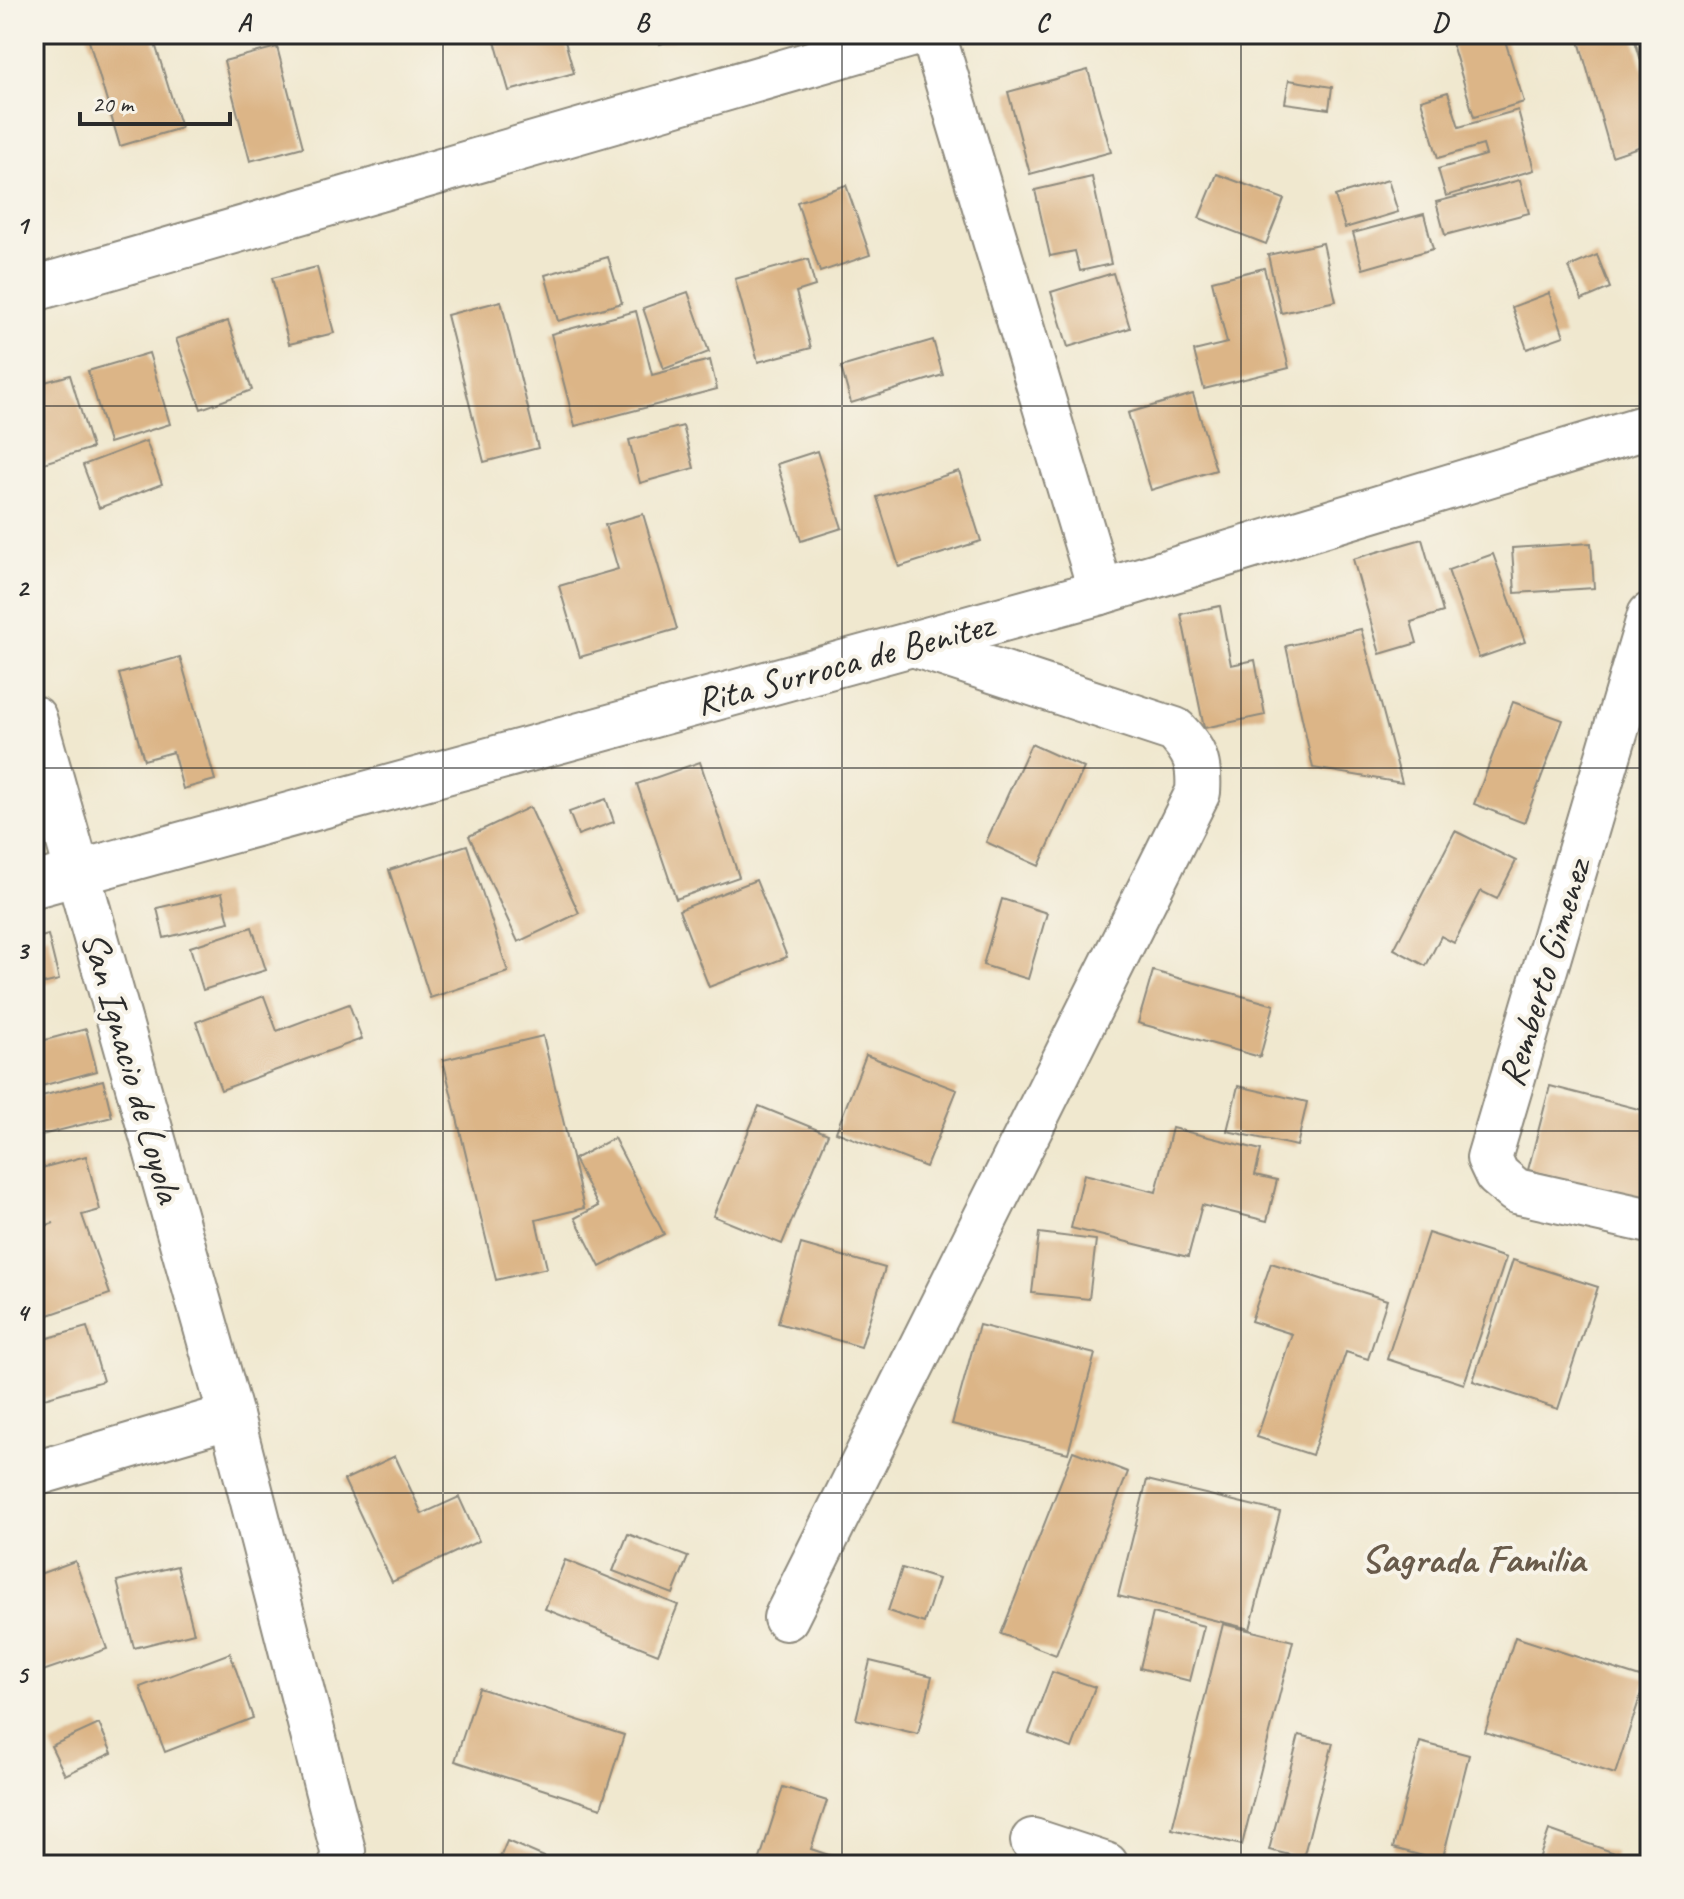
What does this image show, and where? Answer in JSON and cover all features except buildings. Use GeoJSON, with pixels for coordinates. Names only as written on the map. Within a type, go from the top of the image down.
{"type":"FeatureCollection","features":[{"type":"Feature","properties":{"kind":"street"},"geometry":{"type":"LineString","coordinates":[[34,289],[914,34]]}},
{"type":"Feature","properties":{"kind":"street"},"geometry":{"type":"LineString","coordinates":[[933,34],[1101,592]]}},
{"type":"Feature","properties":{"kind":"street","name":"Rita Surroca de Benitez"},"geometry":{"type":"LineString","coordinates":[[34,885],[1101,592],[1650,426]]}},
{"type":"Feature","properties":{"kind":"street","name":"Remberto Gimenez"},"geometry":{"type":"LineString","coordinates":[[1650,615],[1489,1158],[1497,1175],[1516,1191],[1650,1221]]}},
{"type":"Feature","properties":{"kind":"street"},"geometry":{"type":"LineString","coordinates":[[786,1618],[1198,792],[1200,770],[1190,746],[1175,730],[913,644]]}},
{"type":"Feature","properties":{"kind":"street","name":"San Ignacio de Loyola"},"geometry":{"type":"LineString","coordinates":[[34,718],[231,1416],[343,1851],[342,1865]]}},
{"type":"Feature","properties":{"kind":"street"},"geometry":{"type":"LineString","coordinates":[[34,1474],[231,1416]]}},
{"type":"Feature","properties":{"kind":"street"},"geometry":{"type":"LineString","coordinates":[[1033,1841],[1106,1865]]}},
{"type":"Feature","properties":{"kind":"district","name":"Sagrada Familia"},"geometry":{"type":"Point","coordinates":[1473,1559]}}]}
